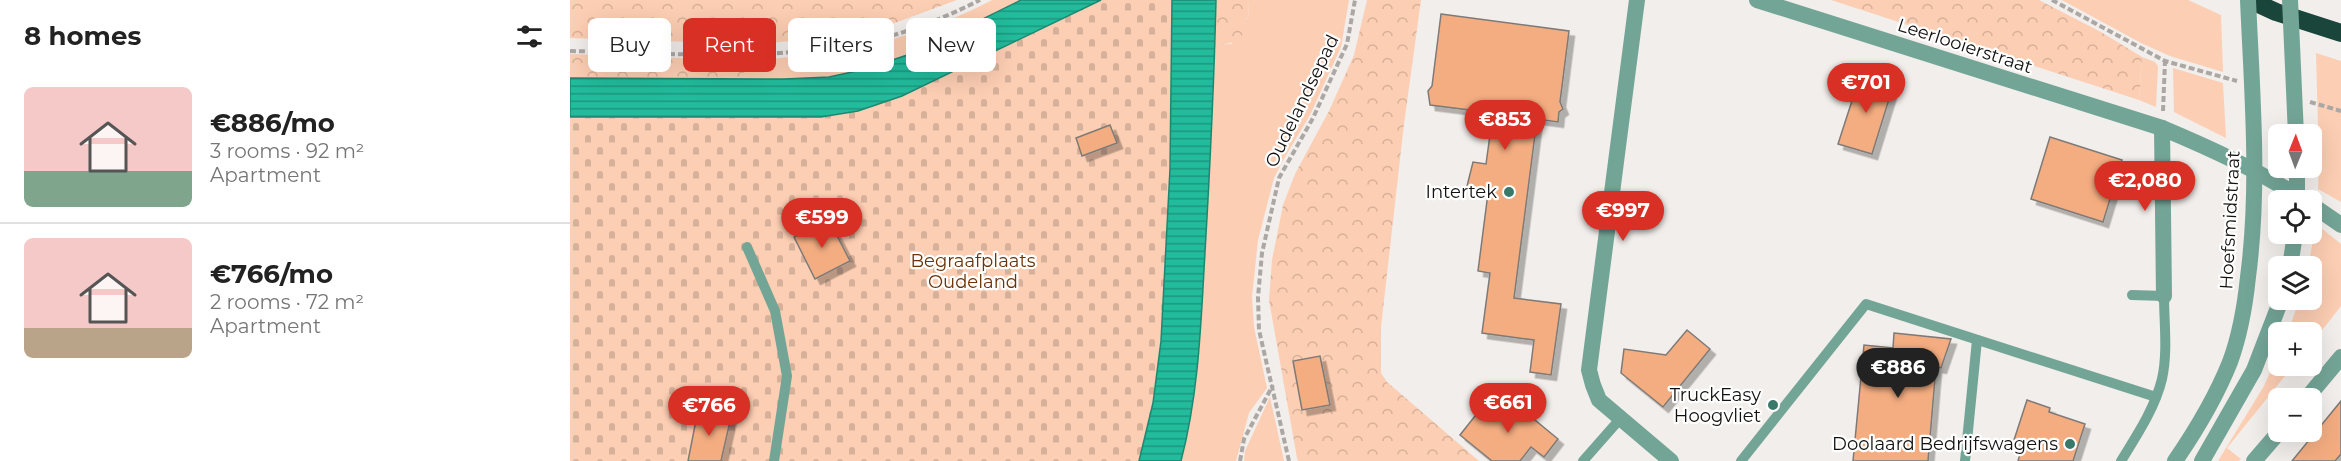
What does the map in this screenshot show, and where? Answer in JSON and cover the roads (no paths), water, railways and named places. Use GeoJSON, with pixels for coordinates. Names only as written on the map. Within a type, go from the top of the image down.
{"type":"FeatureCollection","features":[{"type":"Feature","properties":{"kind":"highway"},"geometry":{"type":"LineString","coordinates":[[2249,0],[2276,12],[2341,33]]}},
{"type":"Feature","properties":{"kind":"street"},"geometry":{"type":"LineString","coordinates":[[1637,0],[1589,370],[1599,400],[1671,461]]}},
{"type":"Feature","properties":{"kind":"street","name":"Leerlooierstraat"},"geometry":{"type":"LineString","coordinates":[[1757,0],[2162,128],[2274,180],[2289,190]]}},
{"type":"Feature","properties":{"kind":"street","name":"Hoefsmidstraat"},"geometry":{"type":"LineString","coordinates":[[2175,461],[2212,402],[2230,360],[2240,330],[2246,294],[2252,252],[2254,200],[2249,0]]}},
{"type":"Feature","properties":{"kind":"street"},"geometry":{"type":"LineString","coordinates":[[2290,0],[2296,124]]}},
{"type":"Feature","properties":{"kind":"street"},"geometry":{"type":"LineString","coordinates":[[2162,128],[2164,296]]}},
{"type":"Feature","properties":{"kind":"street"},"geometry":{"type":"LineString","coordinates":[[2322,212],[2341,225]]}},
{"type":"Feature","properties":{"kind":"street"},"geometry":{"type":"LineString","coordinates":[[2202,461],[2254,370],[2277,310]]}},
{"type":"Feature","properties":{"kind":"street"},"geometry":{"type":"LineString","coordinates":[[2315,388],[2341,357]]}},
{"type":"Feature","properties":{"kind":"street"},"geometry":{"type":"LineString","coordinates":[[2254,461],[2270,442]]}},
{"type":"Feature","properties":{"kind":"lane"},"geometry":{"type":"LineString","coordinates":[[747,247],[775,311],[787,376],[774,461]]}},
{"type":"Feature","properties":{"kind":"lane"},"geometry":{"type":"LineString","coordinates":[[2121,461],[2139,432],[2156,397],[2162,377],[2164,358],[2164,296],[2133,295]]}},
{"type":"Feature","properties":{"kind":"lane"},"geometry":{"type":"LineString","coordinates":[[1741,461],[1866,304],[2156,397]]}},
{"type":"Feature","properties":{"kind":"lane"},"geometry":{"type":"LineString","coordinates":[[1965,461],[1977,340]]}},
{"type":"Feature","properties":{"kind":"lane"},"geometry":{"type":"LineString","coordinates":[[1583,461],[1620,419]]}},
{"type":"Feature","properties":{"kind":"place","name":"Intertek"},"geometry":{"type":"Point","coordinates":[1509,192]}},
{"type":"Feature","properties":{"kind":"place","name":"TruckEasy Hoogvliet"},"geometry":{"type":"Point","coordinates":[1773,405]}},
{"type":"Feature","properties":{"kind":"place","name":"Doolaard Bedrijfswagens"},"geometry":{"type":"Point","coordinates":[2070,444]}},
{"type":"Feature","properties":{"kind":"park label","name":"Begraafplaats Oudeland"},"geometry":{"type":"Point","coordinates":[973,271]}}]}
